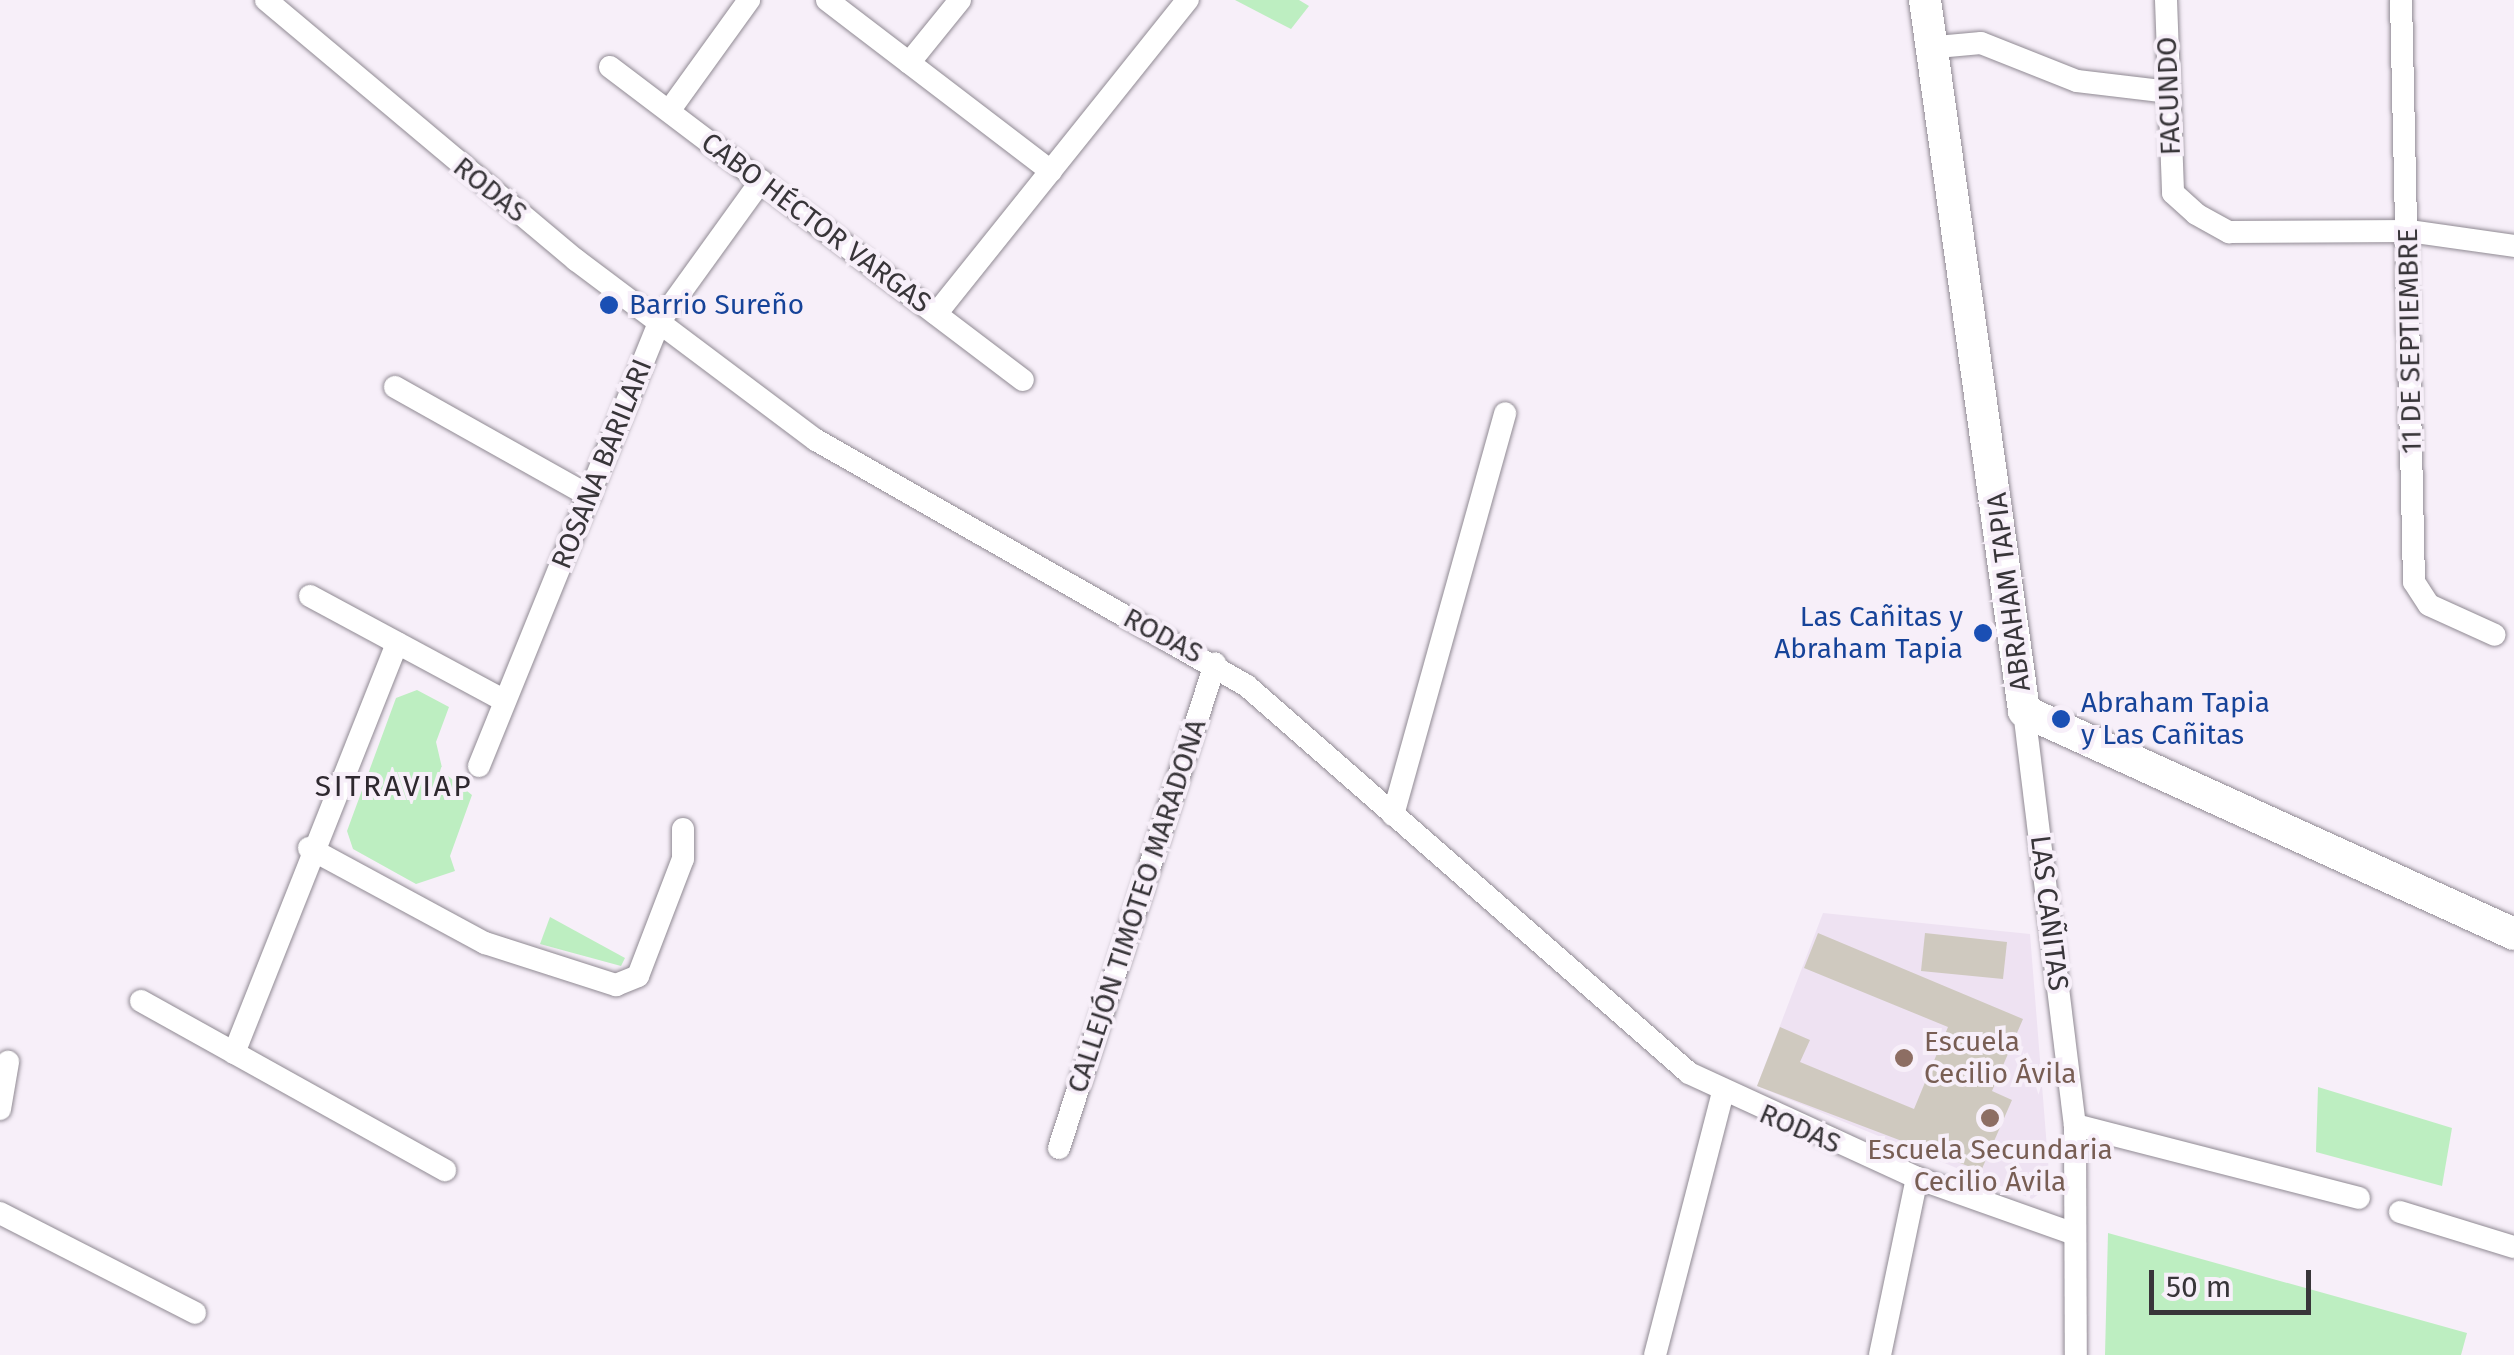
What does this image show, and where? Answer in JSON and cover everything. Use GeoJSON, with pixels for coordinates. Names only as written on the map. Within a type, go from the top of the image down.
{"type":"FeatureCollection","features":[{"type":"Feature","properties":{"kind":"street","name":"RODAS"},"geometry":{"type":"LineString","coordinates":[[266,0],[660,321],[907,498],[1215,664],[1722,1096],[1917,1178],[2074,1234]]}},
{"type":"Feature","properties":{"kind":"street"},"geometry":{"type":"LineString","coordinates":[[669,111],[750,0]]}},
{"type":"Feature","properties":{"kind":"street"},"geometry":{"type":"LineString","coordinates":[[826,0],[1051,171]]}},
{"type":"Feature","properties":{"kind":"street"},"geometry":{"type":"LineString","coordinates":[[909,63],[960,0]]}},
{"type":"Feature","properties":{"kind":"street"},"geometry":{"type":"LineString","coordinates":[[936,314],[1188,0]]}},
{"type":"Feature","properties":{"kind":"street","name":"ABRAHAM TAPIA"},"geometry":{"type":"LineString","coordinates":[[1925,0],[1937,47],[2024,711],[2514,934]]}},
{"type":"Feature","properties":{"kind":"street","name":"FACUNDO"},"geometry":{"type":"LineString","coordinates":[[2166,0],[2173,193],[2229,232],[2409,231]]}},
{"type":"Feature","properties":{"kind":"street","name":"11 DE SEPTIEMBRE"},"geometry":{"type":"LineString","coordinates":[[2401,0],[2414,582],[2429,605],[2495,635]]}},
{"type":"Feature","properties":{"kind":"street"},"geometry":{"type":"LineString","coordinates":[[1937,47],[1981,42],[2077,81],[2169,92]]}},
{"type":"Feature","properties":{"kind":"street","name":"CABO HÉCTOR VARGAS"},"geometry":{"type":"LineString","coordinates":[[610,67],[1024,380]]}},
{"type":"Feature","properties":{"kind":"street","name":"ROSANA BARILARI"},"geometry":{"type":"LineString","coordinates":[[479,766],[660,321],[761,181]]}},
{"type":"Feature","properties":{"kind":"street"},"geometry":{"type":"LineString","coordinates":[[2409,231],[2514,246]]}},
{"type":"Feature","properties":{"kind":"street"},"geometry":{"type":"LineString","coordinates":[[395,387],[589,496]]}},
{"type":"Feature","properties":{"kind":"street"},"geometry":{"type":"LineString","coordinates":[[1393,815],[1505,413]]}},
{"type":"Feature","properties":{"kind":"street"},"geometry":{"type":"LineString","coordinates":[[310,596],[505,701]]}},
{"type":"Feature","properties":{"kind":"street"},"geometry":{"type":"LineString","coordinates":[[234,1053],[309,848],[397,643]]}},
{"type":"Feature","properties":{"kind":"street","name":"CALLEJÓN TIMOTEO MARADONA"},"geometry":{"type":"LineString","coordinates":[[1058,1148],[1215,664]]}},
{"type":"Feature","properties":{"kind":"street","name":"LAS CAÑITAS"},"geometry":{"type":"LineString","coordinates":[[2024,711],[2075,1125],[2076,1355]]}},
{"type":"Feature","properties":{"kind":"street"},"geometry":{"type":"LineString","coordinates":[[309,848],[486,943],[616,985],[638,976],[682,859],[683,829]]}},
{"type":"Feature","properties":{"kind":"street"},"geometry":{"type":"LineString","coordinates":[[141,1001],[445,1170]]}},
{"type":"Feature","properties":{"kind":"street"},"geometry":{"type":"LineString","coordinates":[[0,1109],[8,1062]]}},
{"type":"Feature","properties":{"kind":"street"},"geometry":{"type":"LineString","coordinates":[[1655,1355],[1722,1096]]}},
{"type":"Feature","properties":{"kind":"street"},"geometry":{"type":"LineString","coordinates":[[2075,1125],[2359,1198]]}},
{"type":"Feature","properties":{"kind":"street"},"geometry":{"type":"LineString","coordinates":[[1880,1355],[1917,1178]]}},
{"type":"Feature","properties":{"kind":"street"},"geometry":{"type":"LineString","coordinates":[[2400,1212],[2514,1247]]}},
{"type":"Feature","properties":{"kind":"street"},"geometry":{"type":"LineString","coordinates":[[0,1213],[196,1313]]}},
{"type":"Feature","properties":{"kind":"shaded area","name":"Escuela Cecilio Ávila"},"geometry":{"type":"Polygon","coordinates":[[[1823,913],[2030,934],[2050,1186],[2032,1199],[1757,1086],[1823,913]]]}},
{"type":"Feature","properties":{"kind":"green space"},"geometry":{"type":"Polygon","coordinates":[[[1235,0],[1299,0],[1309,6],[1291,29],[1235,0]]]}},
{"type":"Feature","properties":{"kind":"green space"},"geometry":{"type":"Polygon","coordinates":[[[417,690],[449,707],[436,742],[443,772],[472,795],[450,856],[455,871],[416,884],[353,849],[347,831],[396,698],[417,690]]]}},
{"type":"Feature","properties":{"kind":"green space"},"geometry":{"type":"Polygon","coordinates":[[[550,917],[625,958],[621,966],[540,944],[550,917]]]}},
{"type":"Feature","properties":{"kind":"green space"},"geometry":{"type":"Polygon","coordinates":[[[2318,1087],[2452,1128],[2442,1186],[2316,1152],[2318,1087]]]}},
{"type":"Feature","properties":{"kind":"green space"},"geometry":{"type":"Polygon","coordinates":[[[2108,1233],[2467,1333],[2461,1355],[2105,1355],[2108,1233]]]}},
{"type":"Feature","properties":{"kind":"building"},"geometry":{"type":"Polygon","coordinates":[[[1818,933],[2023,1019],[1992,1091],[2012,1100],[1981,1171],[1757,1086],[1780,1027],[1810,1040],[1800,1062],[1914,1109],[1948,1027],[1804,968],[1818,933]]]}},
{"type":"Feature","properties":{"kind":"building"},"geometry":{"type":"Polygon","coordinates":[[[1925,933],[2007,942],[2003,979],[1921,971],[1925,933]]]}},
{"type":"Feature","properties":{"kind":"place","name":"Barrio Sureño"},"geometry":{"type":"Point","coordinates":[609,305]}},
{"type":"Feature","properties":{"kind":"place","name":"Las Cañitas y Abraham Tapia"},"geometry":{"type":"Point","coordinates":[1983,633]}},
{"type":"Feature","properties":{"kind":"place","name":"Abraham Tapia y Las Cañitas"},"geometry":{"type":"Point","coordinates":[2061,719]}},
{"type":"Feature","properties":{"kind":"place","name":"Escuela Cecilio Ávila"},"geometry":{"type":"Point","coordinates":[1904,1058]}},
{"type":"Feature","properties":{"kind":"place","name":"Escuela Secundaria Cecilio Ávila"},"geometry":{"type":"Point","coordinates":[1990,1118]}},
{"type":"Feature","properties":{"kind":"district","name":"SITRAVIAP"},"geometry":{"type":"Point","coordinates":[394,786]}}]}
